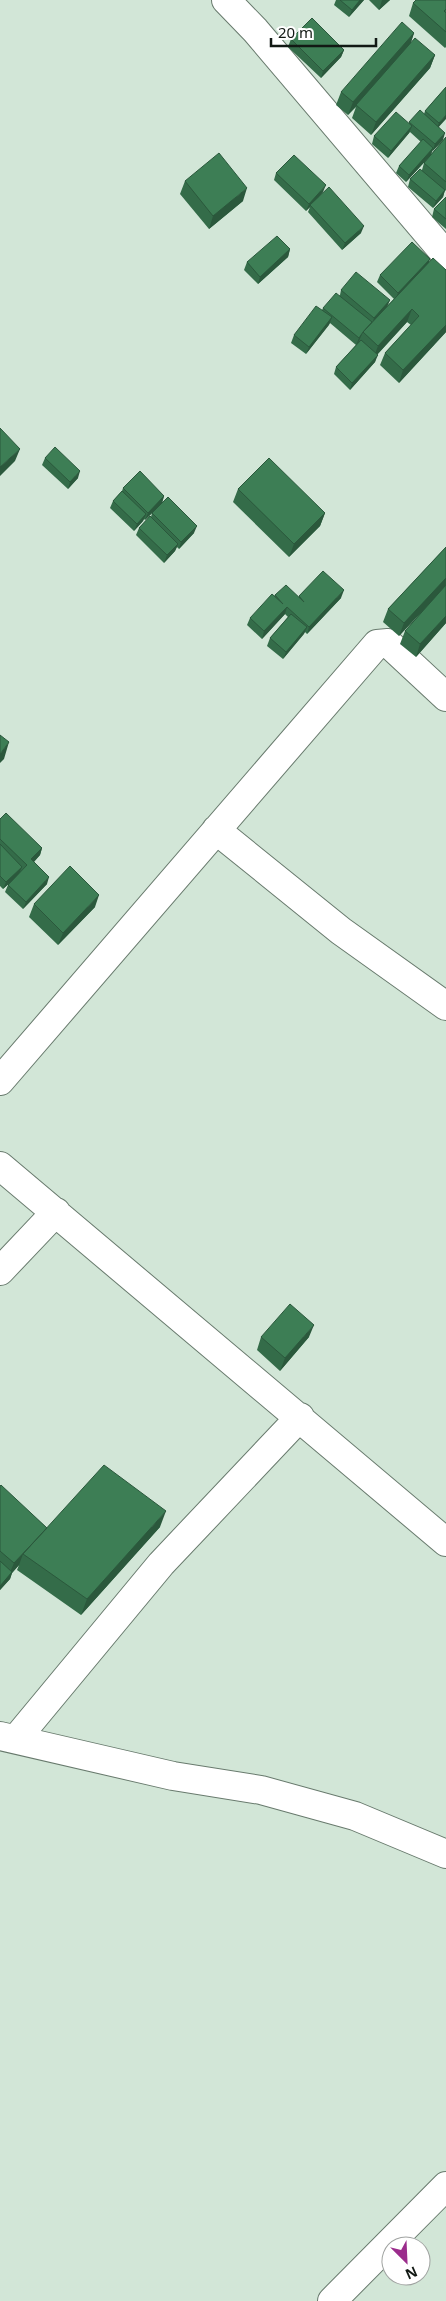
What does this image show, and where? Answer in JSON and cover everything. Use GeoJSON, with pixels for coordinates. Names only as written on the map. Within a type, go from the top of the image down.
{"type":"FeatureCollection","features":[{"type":"Feature","properties":{"kind":"street"},"geometry":{"type":"LineString","coordinates":[[226,0],[255,30],[446,255]]}},
{"type":"Feature","properties":{"kind":"street"},"geometry":{"type":"LineString","coordinates":[[0,1082],[377,644],[388,643],[446,697]]}},
{"type":"Feature","properties":{"kind":"street"},"geometry":{"type":"LineString","coordinates":[[216,830],[341,931],[446,1006]]}},
{"type":"Feature","properties":{"kind":"street"},"geometry":{"type":"LineString","coordinates":[[0,1166],[446,1542]]}},
{"type":"Feature","properties":{"kind":"street"},"geometry":{"type":"LineString","coordinates":[[0,1270],[56,1212]]}},
{"type":"Feature","properties":{"kind":"street"},"geometry":{"type":"LineString","coordinates":[[300,1417],[161,1564],[8,1737],[173,1776],[270,1793],[355,1816],[446,1854]]}},
{"type":"Feature","properties":{"kind":"street"},"geometry":{"type":"LineString","coordinates":[[332,2301],[446,2186]]}},
{"type":"Feature","properties":{"kind":"building"},"geometry":{"type":"Polygon","coordinates":[[[340,0],[360,0],[352,10],[340,0]]]}},
{"type":"Feature","properties":{"kind":"building"},"geometry":{"type":"Polygon","coordinates":[[[416,0],[446,0],[446,9],[444,11],[446,13],[446,32],[413,3],[416,0]]]}},
{"type":"Feature","properties":{"kind":"building"},"geometry":{"type":"Polygon","coordinates":[[[312,18],[344,50],[323,71],[291,39],[312,18]]]}},
{"type":"Feature","properties":{"kind":"building"},"geometry":{"type":"Polygon","coordinates":[[[402,22],[414,33],[353,102],[341,92],[402,22]]]}},
{"type":"Feature","properties":{"kind":"building"},"geometry":{"type":"Polygon","coordinates":[[[415,38],[435,55],[376,122],[356,105],[415,38]]]}},
{"type":"Feature","properties":{"kind":"building"},"geometry":{"type":"Polygon","coordinates":[[[446,87],[446,115],[439,123],[425,111],[446,87]]]}},
{"type":"Feature","properties":{"kind":"building"},"geometry":{"type":"Polygon","coordinates":[[[420,110],[445,133],[435,144],[409,122],[420,110]]]}},
{"type":"Feature","properties":{"kind":"building"},"geometry":{"type":"Polygon","coordinates":[[[396,112],[412,126],[391,151],[374,136],[396,112]]]}},
{"type":"Feature","properties":{"kind":"building"},"geometry":{"type":"Polygon","coordinates":[[[446,137],[446,182],[424,163],[446,137]]]}},
{"type":"Feature","properties":{"kind":"building"},"geometry":{"type":"Polygon","coordinates":[[[423,139],[433,148],[409,175],[399,166],[423,139]]]}},
{"type":"Feature","properties":{"kind":"building"},"geometry":{"type":"Polygon","coordinates":[[[219,153],[247,188],[213,216],[185,181],[219,153]]]}},
{"type":"Feature","properties":{"kind":"building"},"geometry":{"type":"Polygon","coordinates":[[[294,155],[326,185],[309,204],[276,173],[294,155]]]}},
{"type":"Feature","properties":{"kind":"building"},"geometry":{"type":"Polygon","coordinates":[[[420,169],[445,190],[436,201],[410,179],[420,169]]]}},
{"type":"Feature","properties":{"kind":"building"},"geometry":{"type":"Polygon","coordinates":[[[329,187],[364,226],[345,243],[310,205],[329,187]]]}},
{"type":"Feature","properties":{"kind":"building"},"geometry":{"type":"Polygon","coordinates":[[[446,197],[446,219],[434,209],[446,197]]]}},
{"type":"Feature","properties":{"kind":"building"},"geometry":{"type":"Polygon","coordinates":[[[277,236],[290,249],[260,277],[247,262],[277,236]]]}},
{"type":"Feature","properties":{"kind":"building"},"geometry":{"type":"Polygon","coordinates":[[[412,242],[430,259],[398,293],[380,275],[412,242]]]}},
{"type":"Feature","properties":{"kind":"building"},"geometry":{"type":"Polygon","coordinates":[[[433,258],[446,270],[446,325],[403,370],[385,353],[419,316],[412,309],[378,346],[363,332],[433,258]]]}},
{"type":"Feature","properties":{"kind":"building"},"geometry":{"type":"Polygon","coordinates":[[[356,272],[390,300],[374,318],[341,290],[356,272]]]}},
{"type":"Feature","properties":{"kind":"building"},"geometry":{"type":"Polygon","coordinates":[[[336,293],[372,322],[359,338],[323,308],[336,293]]]}},
{"type":"Feature","properties":{"kind":"building"},"geometry":{"type":"Polygon","coordinates":[[[316,306],[332,317],[309,347],[294,335],[316,306]]]}},
{"type":"Feature","properties":{"kind":"building"},"geometry":{"type":"Polygon","coordinates":[[[361,340],[378,355],[352,383],[336,367],[361,340]]]}},
{"type":"Feature","properties":{"kind":"building"},"geometry":{"type":"Polygon","coordinates":[[[0,428],[20,449],[0,467],[0,428]]]}},
{"type":"Feature","properties":{"kind":"building"},"geometry":{"type":"Polygon","coordinates":[[[55,447],[80,471],[70,482],[45,458],[55,447]]]}},
{"type":"Feature","properties":{"kind":"building"},"geometry":{"type":"Polygon","coordinates":[[[269,458],[325,513],[294,544],[238,489],[269,458]]]}},
{"type":"Feature","properties":{"kind":"building"},"geometry":{"type":"Polygon","coordinates":[[[140,471],[164,496],[148,513],[123,488],[140,471]]]}},
{"type":"Feature","properties":{"kind":"building"},"geometry":{"type":"Polygon","coordinates":[[[122,491],[146,514],[137,524],[113,501],[122,491]]]}},
{"type":"Feature","properties":{"kind":"building"},"geometry":{"type":"Polygon","coordinates":[[[168,497],[197,526],[181,542],[152,513],[168,497]]]}},
{"type":"Feature","properties":{"kind":"building"},"geometry":{"type":"Polygon","coordinates":[[[150,516],[178,544],[167,555],[139,528],[150,516]]]}},
{"type":"Feature","properties":{"kind":"building"},"geometry":{"type":"Polygon","coordinates":[[[446,547],[446,578],[404,623],[388,609],[446,547]]]}},
{"type":"Feature","properties":{"kind":"building"},"geometry":{"type":"Polygon","coordinates":[[[323,571],[344,590],[309,627],[287,607],[264,631],[250,618],[272,594],[283,604],[275,595],[286,585],[304,602],[299,596],[323,571]]]}},
{"type":"Feature","properties":{"kind":"building"},"geometry":{"type":"Polygon","coordinates":[[[446,585],[446,616],[420,644],[405,631],[446,585]]]}},
{"type":"Feature","properties":{"kind":"building"},"geometry":{"type":"Polygon","coordinates":[[[291,614],[307,627],[286,652],[270,638],[291,614]]]}},
{"type":"Feature","properties":{"kind":"building"},"geometry":{"type":"Polygon","coordinates":[[[0,735],[9,742],[0,754],[0,735]]]}},
{"type":"Feature","properties":{"kind":"building"},"geometry":{"type":"Polygon","coordinates":[[[6,813],[42,848],[31,859],[49,877],[26,902],[8,885],[27,865],[0,839],[0,819],[6,813]]]}},
{"type":"Feature","properties":{"kind":"building"},"geometry":{"type":"Polygon","coordinates":[[[0,844],[22,867],[6,882],[0,876],[0,844]]]}},
{"type":"Feature","properties":{"kind":"building"},"geometry":{"type":"Polygon","coordinates":[[[70,866],[99,895],[63,933],[34,904],[70,866]]]}},
{"type":"Feature","properties":{"kind":"building"},"geometry":{"type":"Polygon","coordinates":[[[290,1304],[314,1325],[285,1358],[261,1337],[290,1304]]]}},
{"type":"Feature","properties":{"kind":"building"},"geometry":{"type":"Polygon","coordinates":[[[104,1465],[166,1511],[87,1599],[23,1554],[104,1465]]]}},
{"type":"Feature","properties":{"kind":"building"},"geometry":{"type":"Polygon","coordinates":[[[1,1485],[47,1528],[14,1563],[0,1551],[1,1485]]]}},
{"type":"Feature","properties":{"kind":"building"},"geometry":{"type":"Polygon","coordinates":[[[0,1561],[12,1572],[0,1586],[0,1561]]]}}]}
